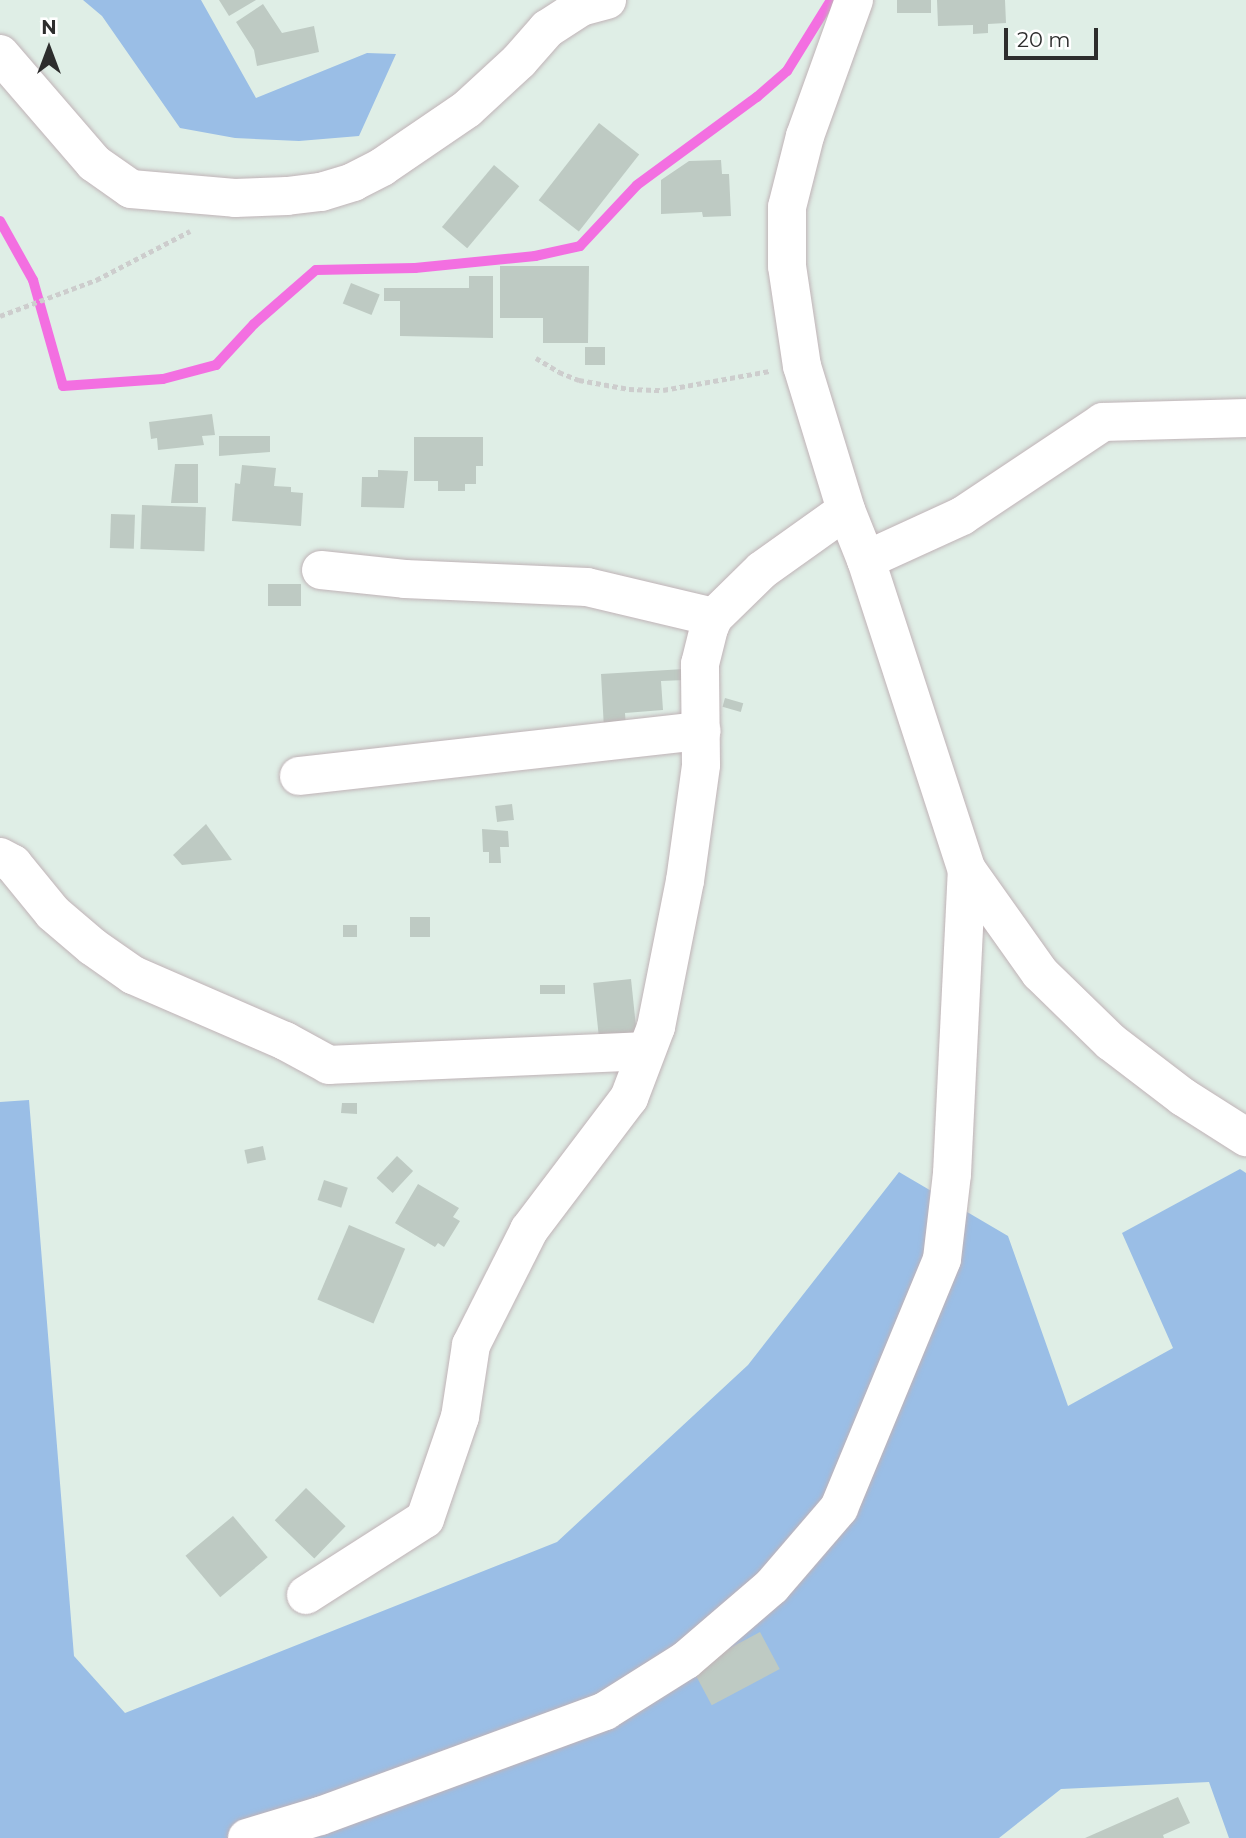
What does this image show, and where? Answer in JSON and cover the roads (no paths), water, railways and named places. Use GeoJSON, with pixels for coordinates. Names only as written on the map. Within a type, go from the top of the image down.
{"type":"FeatureCollection","features":[{"type":"Feature","properties":{"kind":"street"},"geometry":{"type":"LineString","coordinates":[[0,54],[94,163],[131,189],[236,198],[321,192],[363,177],[467,109],[519,61],[547,29],[581,7],[607,0]]}},
{"type":"Feature","properties":{"kind":"street"},"geometry":{"type":"LineString","coordinates":[[854,0],[805,136],[787,207],[787,266],[802,366],[846,510],[866,560],[967,870],[1040,973],[1111,1042],[1183,1097],[1246,1138]]}},
{"type":"Feature","properties":{"kind":"street"},"geometry":{"type":"LineString","coordinates":[[866,560],[962,516],[1103,422],[1246,418]]}},
{"type":"Feature","properties":{"kind":"street"},"geometry":{"type":"LineString","coordinates":[[306,1595],[425,1519],[460,1417],[471,1345],[529,1230],[629,1098],[656,1027],[685,881],[701,765],[702,651],[714,617],[762,570],[846,510]]}},
{"type":"Feature","properties":{"kind":"street"},"geometry":{"type":"LineString","coordinates":[[321,570],[405,579],[587,587],[714,617]]}},
{"type":"Feature","properties":{"kind":"street"},"geometry":{"type":"LineString","coordinates":[[299,776],[701,731]]}},
{"type":"Feature","properties":{"kind":"street"},"geometry":{"type":"LineString","coordinates":[[0,857],[13,864],[52,913],[133,975],[285,1041],[329,1065],[646,1051]]}},
{"type":"Feature","properties":{"kind":"street"},"geometry":{"type":"LineString","coordinates":[[247,1838],[320,1816],[605,1711],[686,1660],[772,1586],[839,1508],[942,1259],[952,1174],[967,870]]}},
{"type":"Feature","properties":{"kind":"waterway"},"geometry":{"type":"LineString","coordinates":[[0,221],[33,280],[63,386],[163,379],[216,365],[254,324],[316,270],[415,268],[535,256],[580,246],[637,185],[757,97],[787,71],[831,0]]}}]}
